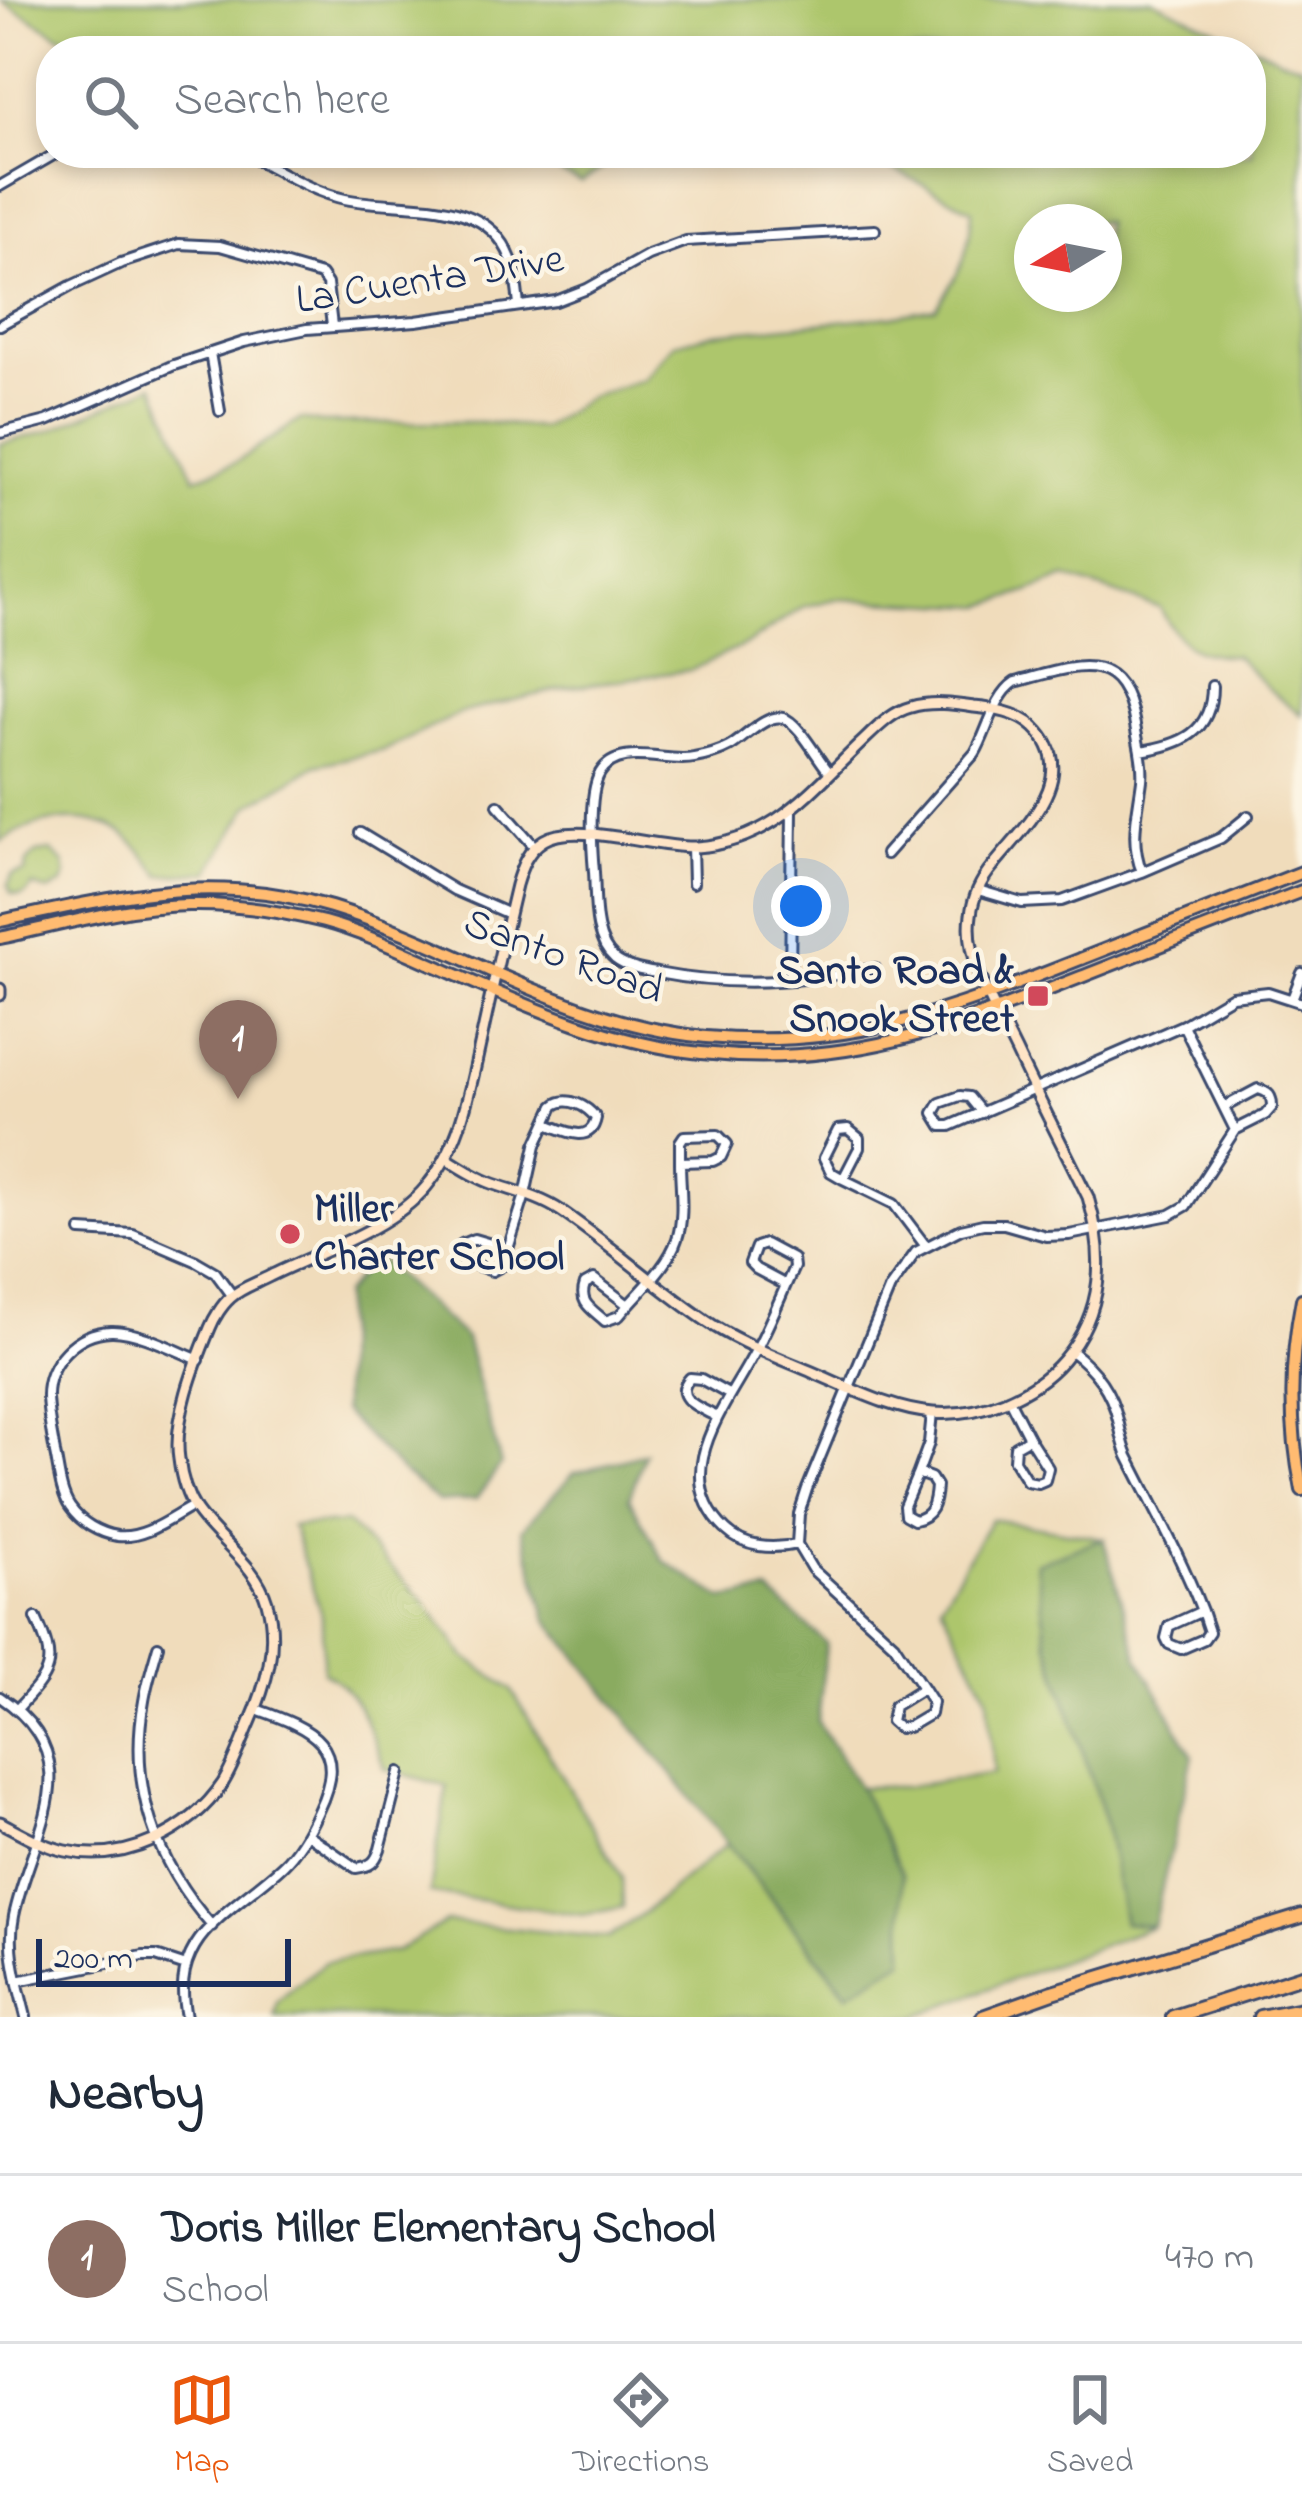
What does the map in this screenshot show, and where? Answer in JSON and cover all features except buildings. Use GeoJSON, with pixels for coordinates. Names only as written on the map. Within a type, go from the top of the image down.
{"type":"FeatureCollection","features":[{"type":"Feature","properties":{"kind":"highway"},"geometry":{"type":"LineString","coordinates":[[983,2017],[1302,1916]]}},
{"type":"Feature","properties":{"kind":"highway"},"geometry":{"type":"LineString","coordinates":[[1173,2017],[1302,1976]]}},
{"type":"Feature","properties":{"kind":"highway"},"geometry":{"type":"LineString","coordinates":[[1259,2017],[1302,2009]]}},
{"type":"Feature","properties":{"kind":"main road","name":"Santo Road"},"geometry":{"type":"LineString","coordinates":[[0,921],[161,890],[238,890],[329,906],[614,1020],[704,1037],[767,1040],[866,1031],[948,1010],[1302,872]]}},
{"type":"Feature","properties":{"kind":"main road","name":"Santo Road"},"geometry":{"type":"LineString","coordinates":[[0,938],[161,907],[240,907],[327,923],[609,1036],[701,1053],[792,1056],[870,1047],[954,1026],[1302,890]]}},
{"type":"Feature","properties":{"kind":"main road"},"geometry":{"type":"LineString","coordinates":[[1302,1299],[1290,1393],[1302,1490]]}},
{"type":"Feature","properties":{"kind":"street"},"geometry":{"type":"LineString","coordinates":[[0,186],[36,165]]}},
{"type":"Feature","properties":{"kind":"street"},"geometry":{"type":"LineString","coordinates":[[273,168],[339,198],[377,206],[447,209],[475,218],[501,241],[512,259],[520,305]]}},
{"type":"Feature","properties":{"kind":"street","name":"La Cuenta Drive"},"geometry":{"type":"LineString","coordinates":[[0,433],[47,421],[174,365],[244,342],[332,326],[416,321],[556,301],[686,241],[875,230]]}},
{"type":"Feature","properties":{"kind":"street"},"geometry":{"type":"LineString","coordinates":[[0,325],[121,263],[179,244],[220,246],[320,275],[327,284],[332,326]]}},
{"type":"Feature","properties":{"kind":"street"},"geometry":{"type":"LineString","coordinates":[[210,353],[220,411]]}},
{"type":"Feature","properties":{"kind":"street"},"geometry":{"type":"LineString","coordinates":[[886,854],[975,753],[1007,687],[1078,665],[1106,670],[1122,682],[1131,700],[1143,776],[1134,830],[1142,872]]}},
{"type":"Feature","properties":{"kind":"street"},"geometry":{"type":"LineString","coordinates":[[1140,751],[1175,744],[1195,732],[1209,712],[1212,686]]}},
{"type":"Feature","properties":{"kind":"street"},"geometry":{"type":"LineString","coordinates":[[0,1822],[67,1852],[113,1853],[157,1840],[205,1805],[223,1783],[256,1709],[274,1640],[268,1604],[250,1570],[193,1506],[181,1471],[180,1415],[211,1324],[232,1295],[394,1214],[425,1189],[446,1158],[464,1114],[520,873],[536,847],[560,834],[692,847],[723,844],[757,832],[792,811],[883,722],[908,707],[936,703],[996,710],[1034,727],[1048,748],[1052,776],[1048,793],[978,890],[971,909],[971,946],[996,1010],[1088,1197],[1101,1256],[1087,1322],[1071,1351],[1030,1388],[970,1411],[932,1413],[887,1402],[757,1349],[716,1327],[560,1211],[488,1182],[446,1158]]}},
{"type":"Feature","properties":{"kind":"street"},"geometry":{"type":"LineString","coordinates":[[830,773],[793,723],[779,717],[707,756],[679,761],[629,756],[614,760],[600,772],[591,835],[599,933],[614,958],[627,966],[708,981],[827,978],[875,968]]}},
{"type":"Feature","properties":{"kind":"street"},"geometry":{"type":"LineString","coordinates":[[498,805],[536,847]]}},
{"type":"Feature","properties":{"kind":"street"},"geometry":{"type":"LineString","coordinates":[[790,980],[792,811]]}},
{"type":"Feature","properties":{"kind":"street"},"geometry":{"type":"LineString","coordinates":[[978,890],[1022,903],[1054,903],[1221,838],[1248,816]]}},
{"type":"Feature","properties":{"kind":"street"},"geometry":{"type":"LineString","coordinates":[[360,833],[442,884],[509,914]]}},
{"type":"Feature","properties":{"kind":"street"},"geometry":{"type":"LineString","coordinates":[[692,847],[694,883]]}},
{"type":"Feature","properties":{"kind":"street"},"geometry":{"type":"LineString","coordinates":[[982,1113],[969,1097],[960,1096],[940,1103],[934,1113],[943,1126],[950,1126],[982,1113],[1184,1025],[1232,996],[1268,992],[1297,1001],[1302,973]]}},
{"type":"Feature","properties":{"kind":"street"},"geometry":{"type":"LineString","coordinates":[[1184,1025],[1235,1130]]}},
{"type":"Feature","properties":{"kind":"street"},"geometry":{"type":"LineString","coordinates":[[923,1688],[894,1706],[891,1721],[898,1728],[930,1714],[932,1702],[923,1688],[894,1644],[812,1569],[796,1544],[799,1514],[890,1288],[925,1245],[961,1229],[1004,1225],[1046,1236],[1169,1215],[1186,1206],[1235,1130],[1265,1115],[1272,1098],[1258,1089],[1224,1106]]}},
{"type":"Feature","properties":{"kind":"street"},"geometry":{"type":"LineString","coordinates":[[508,1249],[475,1239],[466,1240],[460,1251],[463,1260],[492,1271],[503,1265],[525,1195],[532,1156],[547,1124],[558,1102],[568,1100],[596,1118],[587,1134],[575,1135],[547,1124]]}},
{"type":"Feature","properties":{"kind":"street"},"geometry":{"type":"LineString","coordinates":[[843,1179],[859,1148],[859,1138],[848,1129],[836,1133],[824,1158],[827,1167],[843,1179],[894,1204],[925,1245]]}},
{"type":"Feature","properties":{"kind":"street"},"geometry":{"type":"LineString","coordinates":[[628,1305],[594,1279],[585,1284],[584,1303],[605,1321],[619,1316],[670,1255],[678,1236],[680,1142],[684,1136],[718,1135],[727,1144],[722,1157],[713,1161],[680,1162]]}},
{"type":"Feature","properties":{"kind":"street"},"geometry":{"type":"LineString","coordinates":[[81,1231],[133,1234],[215,1272],[232,1295]]}},
{"type":"Feature","properties":{"kind":"street"},"geometry":{"type":"LineString","coordinates":[[786,1285],[750,1263],[756,1246],[765,1244],[793,1259],[794,1267],[786,1285],[757,1349],[717,1417],[706,1442],[700,1479],[712,1516],[731,1535],[774,1548],[796,1544]]}},
{"type":"Feature","properties":{"kind":"street"},"geometry":{"type":"LineString","coordinates":[[193,1506],[147,1532],[121,1537],[85,1522],[70,1507],[62,1488],[47,1394],[50,1375],[62,1355],[88,1336],[109,1331],[199,1360]]}},
{"type":"Feature","properties":{"kind":"street"},"geometry":{"type":"LineString","coordinates":[[1071,1351],[1106,1388],[1117,1412],[1124,1449],[1160,1515],[1202,1611],[1209,1632],[1204,1639],[1181,1649],[1169,1644],[1169,1626],[1202,1611]]}},
{"type":"Feature","properties":{"kind":"street"},"geometry":{"type":"LineString","coordinates":[[717,1417],[685,1399],[684,1384],[690,1378],[701,1379],[730,1395]]}},
{"type":"Feature","properties":{"kind":"street"},"geometry":{"type":"LineString","coordinates":[[1009,1399],[1048,1468],[1045,1480],[1038,1484],[1027,1480],[1014,1460],[1015,1446],[1029,1438]]}},
{"type":"Feature","properties":{"kind":"street"},"geometry":{"type":"LineString","coordinates":[[918,1473],[936,1486],[929,1514],[914,1520],[905,1515],[904,1506],[929,1444],[932,1413]]}},
{"type":"Feature","properties":{"kind":"street"},"geometry":{"type":"LineString","coordinates":[[17,1708],[50,1663],[49,1646],[36,1618]]}},
{"type":"Feature","properties":{"kind":"street"},"geometry":{"type":"LineString","coordinates":[[158,1646],[141,1723],[141,1784],[157,1840],[182,1891],[212,1926]]}},
{"type":"Feature","properties":{"kind":"street"},"geometry":{"type":"LineString","coordinates":[[0,1697],[17,1708],[38,1733],[51,1783],[48,1814],[14,1915],[11,1947],[26,2017]]}},
{"type":"Feature","properties":{"kind":"street"},"geometry":{"type":"LineString","coordinates":[[185,2017],[186,1966],[196,1944],[288,1861],[329,1788],[329,1761],[317,1738],[295,1723],[256,1709]]}},
{"type":"Feature","properties":{"kind":"street"},"geometry":{"type":"LineString","coordinates":[[307,1834],[356,1868],[369,1866],[380,1849],[400,1772]]}},
{"type":"Feature","properties":{"kind":"street"},"geometry":{"type":"LineString","coordinates":[[17,1981],[142,1956],[156,1955],[186,1966]]}},
{"type":"Feature","properties":{"kind":"green space"},"geometry":{"type":"Polygon","coordinates":[[[0,0],[1152,0],[1231,36],[64,36],[0,0]]]}},
{"type":"Feature","properties":{"kind":"green space"},"geometry":{"type":"Polygon","coordinates":[[[1266,52],[1302,65],[1302,715],[1235,655],[1209,654],[1189,646],[1160,608],[1066,577],[983,606],[835,599],[803,607],[751,642],[691,670],[569,687],[463,712],[385,750],[316,765],[249,806],[209,872],[161,875],[126,836],[90,821],[43,823],[0,842],[0,444],[49,431],[154,385],[195,478],[235,463],[301,419],[322,423],[482,422],[542,428],[589,397],[644,379],[674,343],[715,333],[936,308],[963,262],[972,210],[891,168],[1266,168],[1266,52]]]}},
{"type":"Feature","properties":{"kind":"green space"},"geometry":{"type":"Polygon","coordinates":[[[554,168],[603,168],[581,182],[554,168]]]}},
{"type":"Feature","properties":{"kind":"green space"},"geometry":{"type":"Polygon","coordinates":[[[51,851],[64,863],[66,876],[61,885],[48,891],[32,886],[23,895],[11,893],[12,875],[25,872],[36,853],[51,851]]]}},
{"type":"Feature","properties":{"kind":"green space"},"geometry":{"type":"Polygon","coordinates":[[[375,1256],[466,1339],[501,1465],[476,1499],[439,1502],[342,1411],[343,1295],[375,1256]]]}},
{"type":"Feature","properties":{"kind":"green space"},"geometry":{"type":"Polygon","coordinates":[[[645,1453],[629,1498],[664,1561],[723,1599],[769,1592],[826,1643],[818,1722],[859,1787],[902,1874],[904,1960],[848,1994],[547,1619],[522,1529],[574,1473],[645,1453]]]}},
{"type":"Feature","properties":{"kind":"green space"},"geometry":{"type":"Polygon","coordinates":[[[991,1519],[1103,1538],[1036,1563],[1047,1641],[1106,1824],[1124,1922],[1153,1926],[914,2017],[275,2017],[278,2001],[325,1962],[397,1951],[446,1922],[609,1938],[727,1844],[847,1994],[902,1874],[859,1787],[906,1787],[994,1773],[988,1696],[941,1603],[991,1519]]]}},
{"type":"Feature","properties":{"kind":"green space"},"geometry":{"type":"Polygon","coordinates":[[[347,1523],[424,1601],[466,1658],[511,1689],[622,1878],[623,1907],[583,1915],[430,1893],[447,1786],[385,1769],[355,1701],[323,1672],[322,1616],[292,1526],[347,1523]]]}},
{"type":"Feature","properties":{"kind":"green space"},"geometry":{"type":"Polygon","coordinates":[[[1103,1538],[1139,1659],[1193,1756],[1153,1926],[1124,1923],[1106,1824],[1047,1641],[1036,1563],[1103,1538]]]}},
{"type":"Feature","properties":{"kind":"place","name":"Santo Road & Snook Street"},"geometry":{"type":"Point","coordinates":[1038,996]}},
{"type":"Feature","properties":{"kind":"place","name":"Doris Miller Elementary School"},"geometry":{"type":"Point","coordinates":[238,1099]}},
{"type":"Feature","properties":{"kind":"place","name":"Miller Charter School"},"geometry":{"type":"Point","coordinates":[290,1234]}}]}
